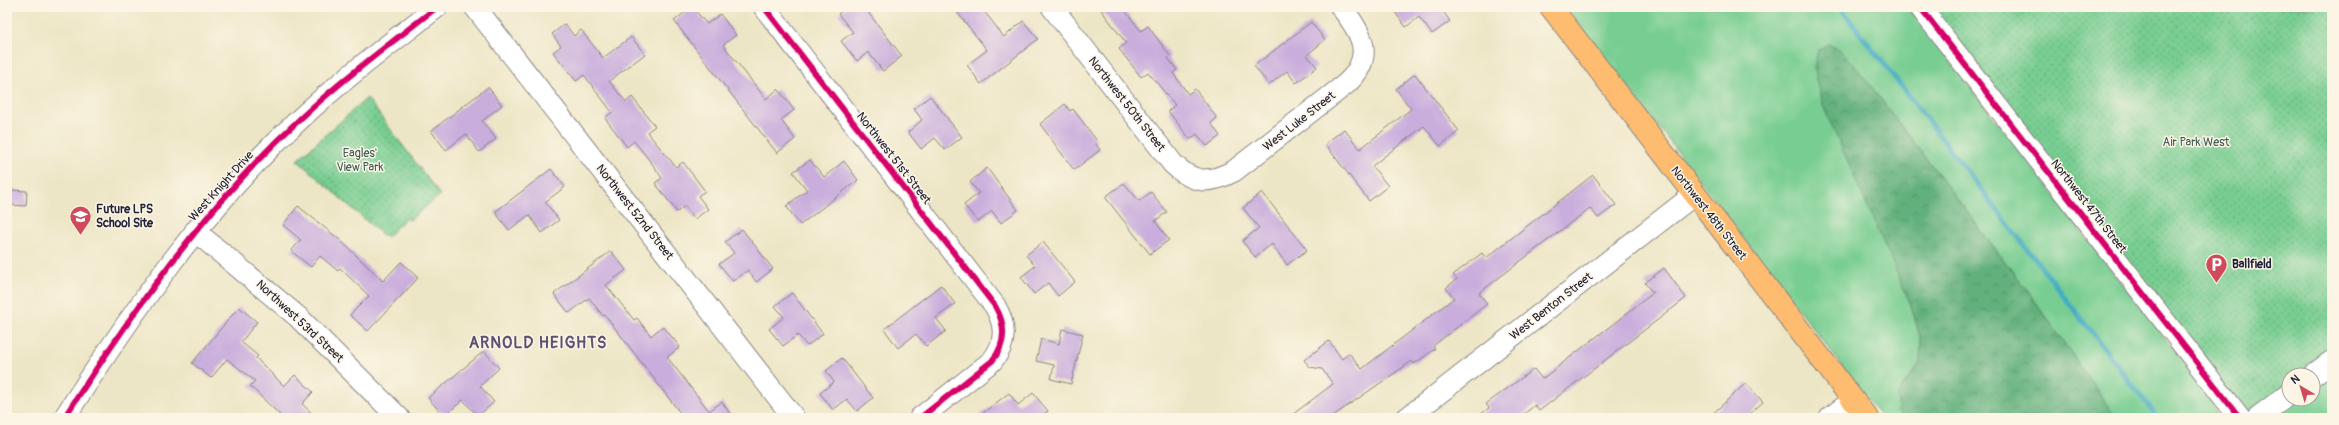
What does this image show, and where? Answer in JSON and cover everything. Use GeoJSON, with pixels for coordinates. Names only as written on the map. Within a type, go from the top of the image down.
{"type":"FeatureCollection","features":[{"type":"Feature","properties":{"kind":"main road","name":"Northwest 48th Street"},"geometry":{"type":"LineString","coordinates":[[1551,7],[1867,418]]}},
{"type":"Feature","properties":{"kind":"street","name":"West Knight Drive"},"geometry":{"type":"LineString","coordinates":[[64,418],[152,285],[195,231],[247,172],[300,118],[351,74],[437,7]]}},
{"type":"Feature","properties":{"kind":"street","name":"Northwest 52nd Street"},"geometry":{"type":"LineString","coordinates":[[475,7],[794,418]]}},
{"type":"Feature","properties":{"kind":"street","name":"Northwest 51st Street"},"geometry":{"type":"LineString","coordinates":[[764,7],[995,306],[1003,326],[1001,349],[992,361],[920,418]]}},
{"type":"Feature","properties":{"kind":"street","name":"Northwest 50th Street"},"geometry":{"type":"LineString","coordinates":[[1052,7],[1173,164],[1192,178],[1216,180]]}},
{"type":"Feature","properties":{"kind":"street","name":"West Luke Street"},"geometry":{"type":"LineString","coordinates":[[1216,180],[1234,171],[1346,84],[1360,67],[1363,47],[1358,30],[1341,7]]}},
{"type":"Feature","properties":{"kind":"street","name":"Northwest 47th Street"},"geometry":{"type":"LineString","coordinates":[[1920,7],[2240,418]]}},
{"type":"Feature","properties":{"kind":"street","name":"West Benton Street"},"geometry":{"type":"LineString","coordinates":[[1407,418],[1695,194]]}},
{"type":"Feature","properties":{"kind":"street","name":"Northwest 53rd Street"},"geometry":{"type":"LineString","coordinates":[[195,231],[298,317],[399,418]]}},
{"type":"Feature","properties":{"kind":"street"},"geometry":{"type":"LineString","coordinates":[[2321,369],[2332,361]]}},
{"type":"Feature","properties":{"kind":"street"},"geometry":{"type":"LineString","coordinates":[[1830,418],[1853,400]]}},
{"type":"Feature","properties":{"kind":"street"},"geometry":{"type":"LineString","coordinates":[[2257,418],[2281,400]]}},
{"type":"Feature","properties":{"kind":"green space"},"geometry":{"type":"Polygon","coordinates":[[[1566,7],[1908,7],[2208,394],[2214,405],[2217,418],[2116,418],[2035,301],[1860,72],[1911,305],[1921,340],[1920,363],[1906,382],[1898,410],[1903,418],[1882,418],[1566,7]]]}},
{"type":"Feature","properties":{"kind":"green space","name":"Air Park West"},"geometry":{"type":"Polygon","coordinates":[[[1920,7],[2332,7],[2332,361],[2321,369],[2321,367],[2281,367],[2281,398],[2240,418],[1920,7]]]}},
{"type":"Feature","properties":{"kind":"green space"},"geometry":{"type":"Polygon","coordinates":[[[1828,44],[1839,49],[1860,72],[2035,301],[2116,418],[1903,418],[1898,410],[1898,394],[1920,363],[1921,340],[1911,305],[1824,108],[1814,67],[1818,50],[1828,44]]]}},
{"type":"Feature","properties":{"kind":"green space","name":"Eagles' View Park"},"geometry":{"type":"Polygon","coordinates":[[[367,98],[440,195],[410,220],[406,218],[386,238],[297,160],[367,98]]]}},
{"type":"Feature","properties":{"kind":"green space"},"geometry":{"type":"Polygon","coordinates":[[[2332,372],[2332,418],[2272,418],[2286,407],[2321,407],[2321,381],[2332,372]]]}},
{"type":"Feature","properties":{"kind":"building"},"geometry":{"type":"Polygon","coordinates":[[[692,7],[707,24],[720,14],[736,35],[723,45],[766,99],[778,89],[794,110],[781,120],[795,139],[777,153],[674,21],[692,7]]]}},
{"type":"Feature","properties":{"kind":"building"},"geometry":{"type":"Polygon","coordinates":[[[847,7],[864,7],[902,56],[883,71],[868,52],[857,61],[841,41],[853,32],[838,14],[847,7]]]}},
{"type":"Feature","properties":{"kind":"building"},"geometry":{"type":"Polygon","coordinates":[[[953,7],[981,7],[1004,37],[1023,21],[1038,39],[981,84],[967,65],[987,50],[953,7]]]}},
{"type":"Feature","properties":{"kind":"building"},"geometry":{"type":"Polygon","coordinates":[[[1099,7],[1122,7],[1141,31],[1148,26],[1170,56],[1168,58],[1177,70],[1173,73],[1188,94],[1195,89],[1217,118],[1211,123],[1220,136],[1207,146],[1197,134],[1190,139],[1168,111],[1175,105],[1148,72],[1141,77],[1119,49],[1126,43],[1099,7]]]}},
{"type":"Feature","properties":{"kind":"building"},"geometry":{"type":"Polygon","coordinates":[[[1391,7],[1440,7],[1450,21],[1432,34],[1419,17],[1406,27],[1391,7]]]}},
{"type":"Feature","properties":{"kind":"building"},"geometry":{"type":"Polygon","coordinates":[[[1311,22],[1325,40],[1307,55],[1317,67],[1296,83],[1287,71],[1269,85],[1254,66],[1311,22]]]}},
{"type":"Feature","properties":{"kind":"building"},"geometry":{"type":"Polygon","coordinates":[[[565,24],[574,36],[581,30],[603,58],[631,37],[645,54],[609,81],[626,102],[632,97],[655,126],[647,132],[676,167],[683,162],[705,191],[698,196],[708,209],[695,219],[685,206],[677,212],[655,183],[662,178],[653,165],[634,141],[627,147],[605,118],[612,112],[584,75],[576,81],[553,52],[561,46],[552,34],[565,24]]]}},
{"type":"Feature","properties":{"kind":"building"},"geometry":{"type":"Polygon","coordinates":[[[1415,74],[1459,131],[1440,146],[1424,126],[1372,166],[1388,186],[1369,201],[1325,144],[1344,129],[1360,149],[1411,109],[1396,89],[1415,74]]]}},
{"type":"Feature","properties":{"kind":"building"},"geometry":{"type":"Polygon","coordinates":[[[488,87],[502,105],[482,121],[496,139],[479,152],[466,134],[446,150],[431,131],[488,87]]]}},
{"type":"Feature","properties":{"kind":"building"},"geometry":{"type":"Polygon","coordinates":[[[930,96],[962,137],[945,150],[935,138],[921,149],[908,132],[922,120],[914,109],[930,96]]]}},
{"type":"Feature","properties":{"kind":"building"},"geometry":{"type":"Polygon","coordinates":[[[1065,104],[1070,111],[1073,109],[1097,141],[1095,143],[1100,150],[1074,170],[1040,124],[1065,104]]]}},
{"type":"Feature","properties":{"kind":"building"},"geometry":{"type":"Polygon","coordinates":[[[810,160],[824,177],[844,161],[858,180],[800,225],[786,206],[807,190],[793,172],[810,160]]]}},
{"type":"Feature","properties":{"kind":"building"},"geometry":{"type":"Polygon","coordinates":[[[987,168],[1018,210],[1001,223],[992,211],[978,222],[964,205],[979,193],[970,182],[987,168]]]}},
{"type":"Feature","properties":{"kind":"building"},"geometry":{"type":"Polygon","coordinates":[[[551,169],[565,187],[545,202],[559,220],[542,233],[529,215],[509,230],[495,212],[551,169]]]}},
{"type":"Feature","properties":{"kind":"building"},"geometry":{"type":"Polygon","coordinates":[[[1593,175],[1616,205],[1598,218],[1590,208],[1479,293],[1487,304],[1433,346],[1435,349],[1414,364],[1412,361],[1330,418],[1288,418],[1333,384],[1322,369],[1310,367],[1304,360],[1329,341],[1342,359],[1349,353],[1362,369],[1454,298],[1446,288],[1457,279],[1453,275],[1482,253],[1486,258],[1593,175]]]}},
{"type":"Feature","properties":{"kind":"building"},"geometry":{"type":"Polygon","coordinates":[[[1124,183],[1139,201],[1151,192],[1167,212],[1155,221],[1169,240],[1150,254],[1105,197],[1124,183]]]}},
{"type":"Feature","properties":{"kind":"building"},"geometry":{"type":"Polygon","coordinates":[[[11,190],[27,191],[26,206],[10,205],[11,190]]]}},
{"type":"Feature","properties":{"kind":"building"},"geometry":{"type":"Polygon","coordinates":[[[1262,192],[1307,250],[1287,265],[1272,244],[1255,257],[1242,241],[1259,228],[1243,208],[1262,192]]]}},
{"type":"Feature","properties":{"kind":"building"},"geometry":{"type":"Polygon","coordinates":[[[298,206],[340,240],[383,281],[401,262],[418,278],[368,331],[350,315],[369,296],[340,268],[338,271],[320,256],[311,267],[291,251],[301,240],[283,225],[298,206]]]}},
{"type":"Feature","properties":{"kind":"building"},"geometry":{"type":"Polygon","coordinates":[[[742,229],[773,269],[756,282],[748,270],[733,281],[719,264],[734,253],[725,242],[742,229]]]}},
{"type":"Feature","properties":{"kind":"building"},"geometry":{"type":"Polygon","coordinates":[[[1043,242],[1075,282],[1058,296],[1048,283],[1034,294],[1021,277],[1035,266],[1026,255],[1043,242]]]}},
{"type":"Feature","properties":{"kind":"building"},"geometry":{"type":"Polygon","coordinates":[[[611,251],[626,270],[606,285],[634,320],[637,318],[651,336],[663,326],[680,347],[667,357],[709,411],[722,402],[733,418],[684,418],[605,315],[603,316],[589,298],[569,313],[554,294],[611,251]]]}},
{"type":"Feature","properties":{"kind":"building"},"geometry":{"type":"Polygon","coordinates":[[[1664,268],[1686,298],[1539,411],[1535,405],[1519,418],[1476,418],[1489,408],[1486,404],[1534,369],[1542,379],[1653,293],[1645,283],[1664,268]]]}},
{"type":"Feature","properties":{"kind":"building"},"geometry":{"type":"Polygon","coordinates":[[[941,285],[955,304],[936,318],[946,331],[926,346],[916,334],[898,348],[884,329],[941,285]]]}},
{"type":"Feature","properties":{"kind":"building"},"geometry":{"type":"Polygon","coordinates":[[[792,293],[823,334],[807,346],[798,335],[783,346],[769,329],[784,317],[775,306],[792,293]]]}},
{"type":"Feature","properties":{"kind":"building"},"geometry":{"type":"Polygon","coordinates":[[[239,307],[257,322],[241,342],[258,356],[256,358],[284,386],[295,375],[313,392],[302,404],[317,418],[283,418],[250,386],[255,381],[227,359],[211,378],[192,363],[239,307]]]}},
{"type":"Feature","properties":{"kind":"building"},"geometry":{"type":"Polygon","coordinates":[[[1062,329],[1083,334],[1071,384],[1051,379],[1054,365],[1036,361],[1041,339],[1059,344],[1062,329]]]}},
{"type":"Feature","properties":{"kind":"building"},"geometry":{"type":"Polygon","coordinates":[[[484,351],[499,368],[480,386],[494,402],[478,416],[463,400],[444,416],[428,398],[484,351]]]}},
{"type":"Feature","properties":{"kind":"building"},"geometry":{"type":"Polygon","coordinates":[[[842,358],[873,398],[857,411],[847,399],[833,410],[820,393],[834,382],[826,371],[842,358]]]}},
{"type":"Feature","properties":{"kind":"building"},"geometry":{"type":"Polygon","coordinates":[[[1746,383],[1763,402],[1745,418],[1708,418],[1746,383]]]}},
{"type":"Feature","properties":{"kind":"building"},"geometry":{"type":"Polygon","coordinates":[[[1009,393],[1018,405],[1033,393],[1048,411],[1039,418],[976,418],[1009,393]]]}},
{"type":"Feature","properties":{"kind":"waterway"},"geometry":{"type":"LineString","coordinates":[[1840,7],[2158,418]]}},
{"type":"Feature","properties":{"kind":"cycle path"},"geometry":{"type":"LineString","coordinates":[[64,418],[117,338],[173,260],[234,186],[266,151],[317,103],[437,7]]}},
{"type":"Feature","properties":{"kind":"cycle path"},"geometry":{"type":"LineString","coordinates":[[764,7],[999,313],[1003,327],[1002,341],[997,354],[992,361],[920,418]]}},
{"type":"Feature","properties":{"kind":"cycle path"},"geometry":{"type":"LineString","coordinates":[[1920,7],[2240,418]]}},
{"type":"Feature","properties":{"kind":"place","name":"Future LPS School Site"},"geometry":{"type":"Point","coordinates":[81,236]}},
{"type":"Feature","properties":{"kind":"place","name":"Ballfield"},"geometry":{"type":"Point","coordinates":[2217,284]}},
{"type":"Feature","properties":{"kind":"district","name":"ARNOLD HEIGHTS"},"geometry":{"type":"Point","coordinates":[538,342]}}]}
